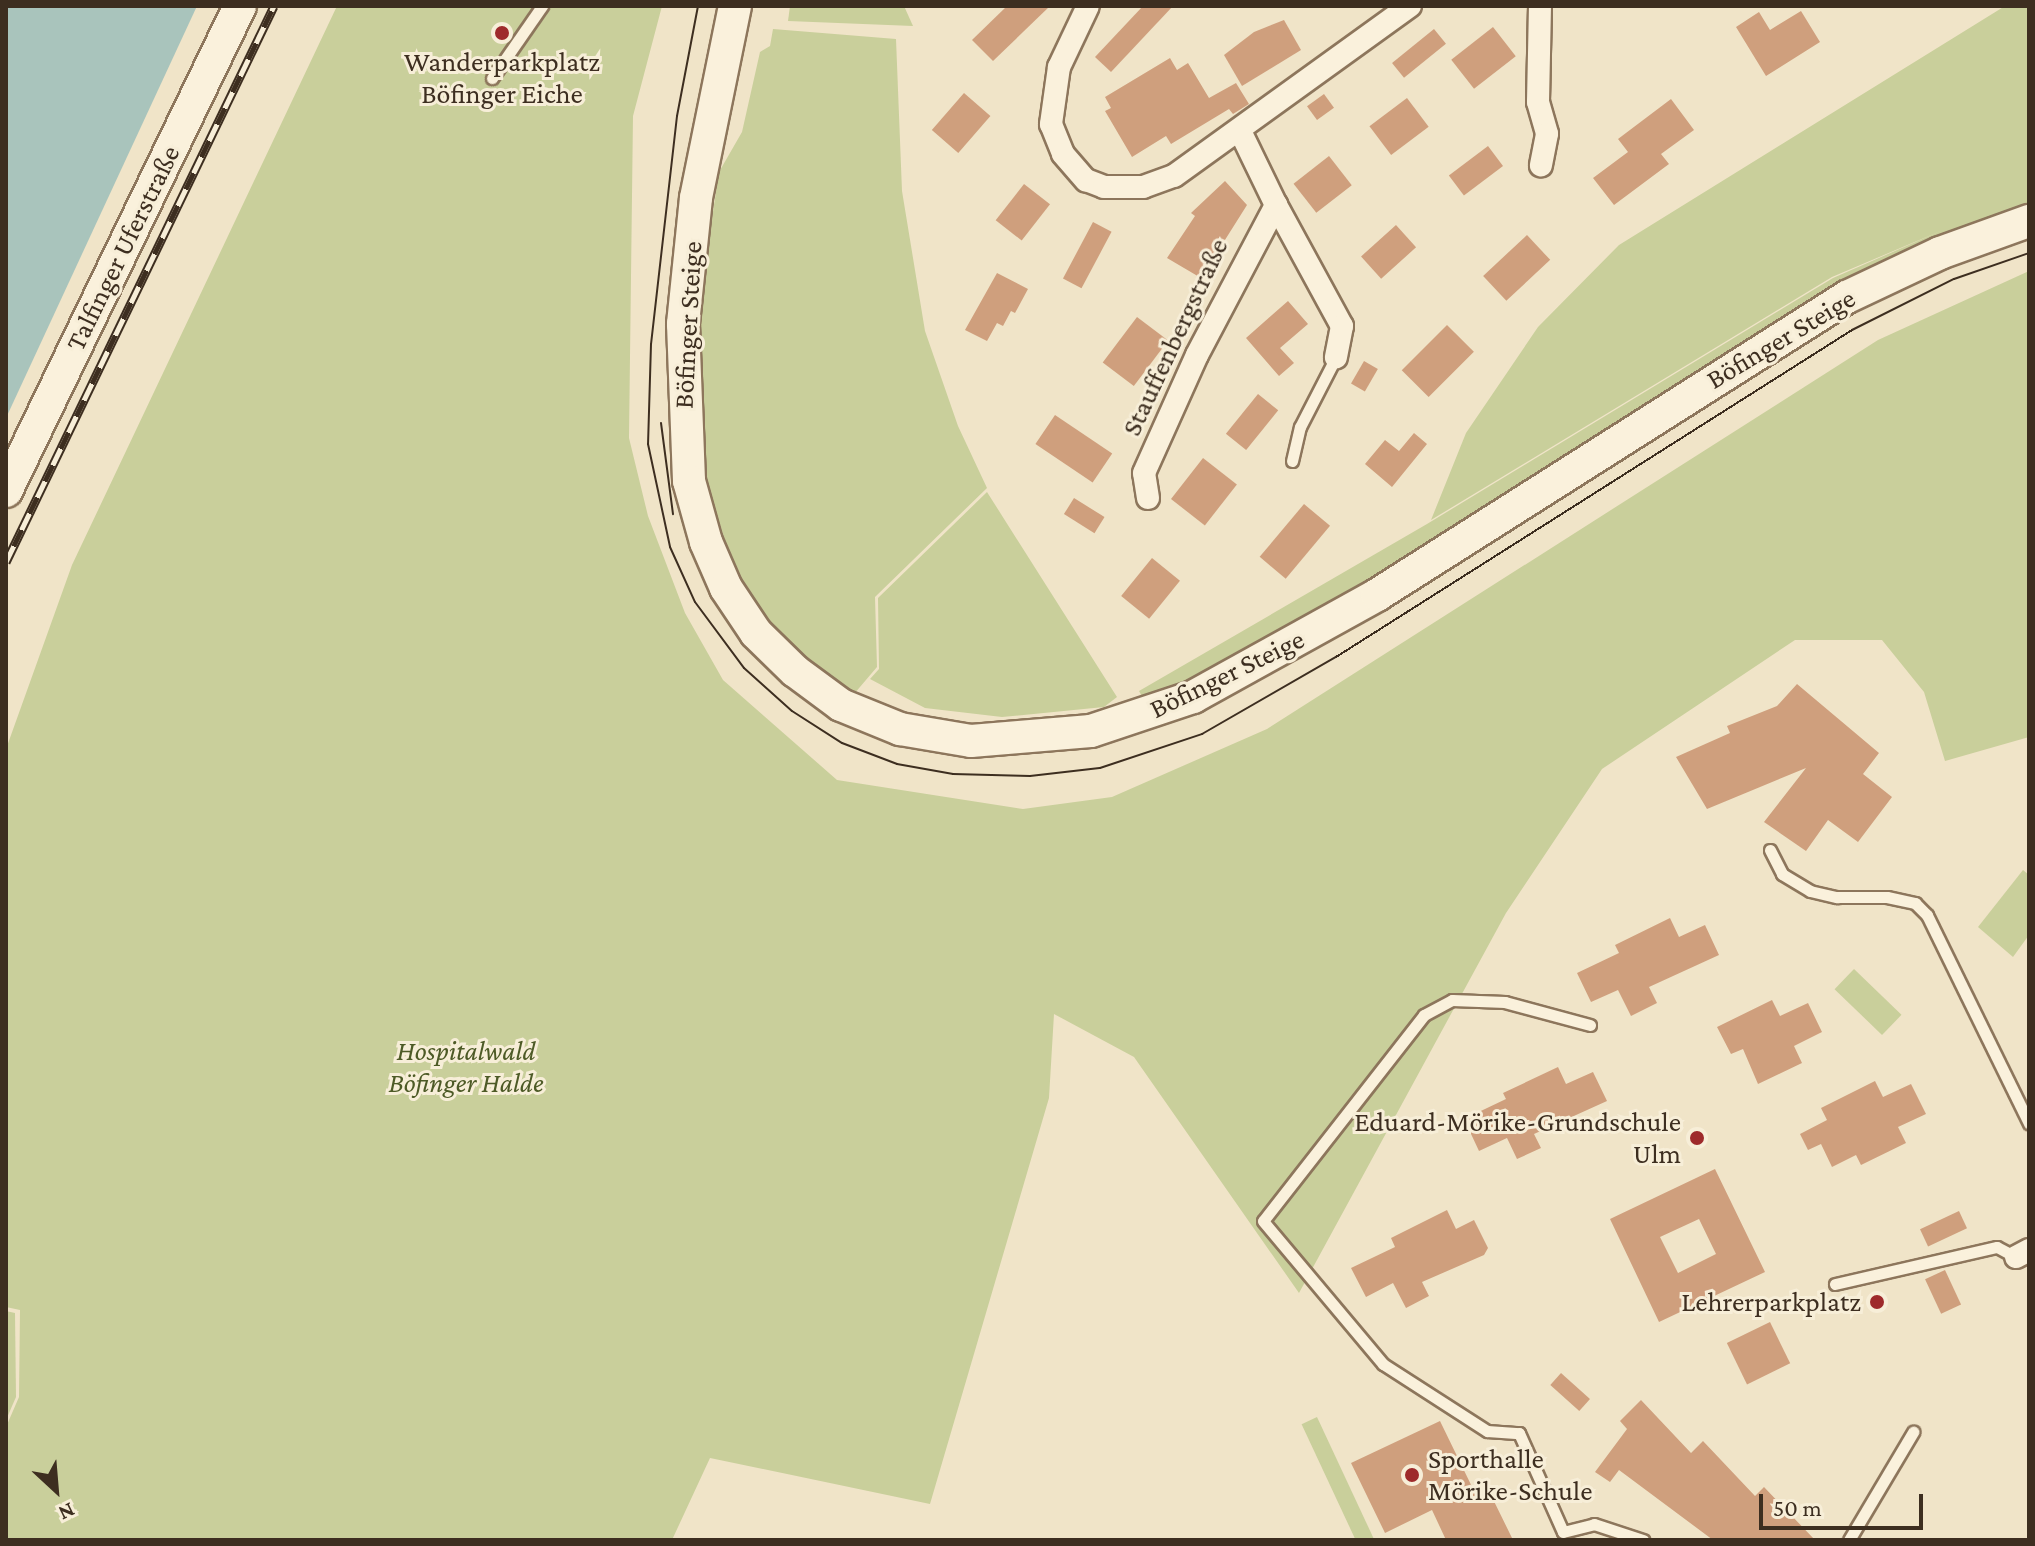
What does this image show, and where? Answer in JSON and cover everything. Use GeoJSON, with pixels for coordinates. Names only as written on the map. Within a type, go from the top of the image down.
{"type":"FeatureCollection","features":[{"type":"Feature","properties":{"kind":"street","name":"Talfinger Uferstraße"},"geometry":{"type":"LineString","coordinates":[[6,491],[240,6]]}},
{"type":"Feature","properties":{"kind":"street","name":"Böfinger Steige"},"geometry":{"type":"LineString","coordinates":[[735,6],[696,198],[683,324],[689,481],[706,542],[726,588],[756,633],[795,671],[841,705],[900,729],[971,741],[1091,731],[1193,697],[1377,595],[1847,297],[1940,253],[2029,221]]}},
{"type":"Feature","properties":{"kind":"street"},"geometry":{"type":"LineString","coordinates":[[1088,6],[1059,67],[1051,100],[1051,124],[1063,154],[1086,180],[1104,187],[1143,187],[1174,176],[1410,6]]}},
{"type":"Feature","properties":{"kind":"street"},"geometry":{"type":"LineString","coordinates":[[1540,6],[1538,102],[1547,134],[1541,165]]}},
{"type":"Feature","properties":{"kind":"street"},"geometry":{"type":"LineString","coordinates":[[1240,131],[1342,326],[1336,357]]}},
{"type":"Feature","properties":{"kind":"street","name":"Stauffenbergstraße"},"geometry":{"type":"LineString","coordinates":[[1148,498],[1144,473],[1197,355],[1276,205]]}},
{"type":"Feature","properties":{"kind":"lane"},"geometry":{"type":"LineString","coordinates":[[492,78],[542,6]]}},
{"type":"Feature","properties":{"kind":"lane"},"geometry":{"type":"LineString","coordinates":[[1292,461],[1300,427],[1336,357]]}},
{"type":"Feature","properties":{"kind":"lane"},"geometry":{"type":"LineString","coordinates":[[1770,850],[1782,874],[1810,891],[1837,897],[1887,897],[1915,903],[1927,915],[2029,1123]]}},
{"type":"Feature","properties":{"kind":"lane"},"geometry":{"type":"LineString","coordinates":[[1590,1025],[1505,1002],[1452,1000],[1424,1015],[1263,1221],[1383,1364],[1487,1431],[1519,1433],[1563,1532],[1594,1524],[1643,1540]]}},
{"type":"Feature","properties":{"kind":"lane"},"geometry":{"type":"LineString","coordinates":[[1835,1284],[1997,1247],[2023,1253]]}},
{"type":"Feature","properties":{"kind":"lane"},"geometry":{"type":"LineString","coordinates":[[1849,1540],[1913,1432]]}},
{"type":"Feature","properties":{"kind":"green space","name":"Hospitalwald Böfinger Halde"},"geometry":{"type":"Polygon","coordinates":[[[337,6],[662,6],[633,116],[629,438],[648,516],[685,613],[723,680],[837,780],[1023,809],[1112,797],[1267,729],[1878,340],[2029,271],[2029,737],[1945,761],[1924,692],[1882,640],[1795,640],[1602,769],[1506,913],[1299,1293],[1134,1057],[1054,1014],[1049,1098],[930,1504],[710,1458],[672,1540],[6,1540],[6,1427],[19,1397],[20,1310],[6,1307],[6,749],[72,565],[337,6]]]}},
{"type":"Feature","properties":{"kind":"green space"},"geometry":{"type":"Polygon","coordinates":[[[790,6],[904,6],[913,26],[788,21],[790,6]]]}},
{"type":"Feature","properties":{"kind":"green space"},"geometry":{"type":"Polygon","coordinates":[[[2005,6],[2029,6],[2029,206],[1223,669],[1145,702],[1139,691],[1427,524],[1833,278],[1943,230],[1832,277],[1431,520],[1466,433],[1538,327],[1619,245],[2005,6]]]}},
{"type":"Feature","properties":{"kind":"green space"},"geometry":{"type":"Polygon","coordinates":[[[773,29],[896,39],[902,191],[925,331],[958,426],[987,488],[875,597],[877,667],[854,694],[793,649],[760,613],[735,572],[705,478],[696,402],[697,317],[719,172],[742,132],[760,52],[770,46],[773,29]]]}},
{"type":"Feature","properties":{"kind":"green space"},"geometry":{"type":"Polygon","coordinates":[[[987,492],[1117,697],[1104,707],[1002,717],[925,708],[870,679],[879,669],[878,598],[987,492]]]}},
{"type":"Feature","properties":{"kind":"green space"},"geometry":{"type":"Polygon","coordinates":[[[2023,870],[2029,875],[2029,935],[2013,957],[1978,927],[2023,870]]]}},
{"type":"Feature","properties":{"kind":"green space"},"geometry":{"type":"Polygon","coordinates":[[[1854,969],[1901,1015],[1882,1035],[1835,989],[1854,969]]]}},
{"type":"Feature","properties":{"kind":"green space"},"geometry":{"type":"Polygon","coordinates":[[[6,1311],[15,1313],[16,1397],[6,1420],[6,1311]]]}},
{"type":"Feature","properties":{"kind":"green space"},"geometry":{"type":"Polygon","coordinates":[[[1317,1417],[1374,1540],[1356,1540],[1302,1424],[1317,1417]]]}},
{"type":"Feature","properties":{"kind":"water"},"geometry":{"type":"Polygon","coordinates":[[[6,6],[197,6],[6,418],[6,6]]]}},
{"type":"Feature","properties":{"kind":"building"},"geometry":{"type":"Polygon","coordinates":[[[1007,6],[1050,6],[993,61],[972,40],[1007,6]]]}},
{"type":"Feature","properties":{"kind":"building"},"geometry":{"type":"Polygon","coordinates":[[[1143,6],[1173,6],[1111,72],[1095,57],[1143,6]]]}},
{"type":"Feature","properties":{"kind":"building"},"geometry":{"type":"Polygon","coordinates":[[[1801,11],[1820,42],[1766,76],[1736,27],[1759,12],[1770,30],[1801,11]]]}},
{"type":"Feature","properties":{"kind":"building"},"geometry":{"type":"Polygon","coordinates":[[[1284,20],[1301,50],[1242,86],[1224,55],[1254,32],[1284,20]]]}},
{"type":"Feature","properties":{"kind":"building"},"geometry":{"type":"Polygon","coordinates":[[[1493,27],[1516,56],[1474,89],[1451,60],[1493,27]]]}},
{"type":"Feature","properties":{"kind":"building"},"geometry":{"type":"Polygon","coordinates":[[[1434,29],[1446,44],[1404,78],[1392,63],[1434,29]]]}},
{"type":"Feature","properties":{"kind":"building"},"geometry":{"type":"Polygon","coordinates":[[[1170,58],[1177,70],[1188,63],[1209,98],[1236,83],[1249,104],[1233,114],[1229,109],[1171,144],[1166,136],[1132,157],[1105,111],[1111,108],[1105,97],[1170,58]]]}},
{"type":"Feature","properties":{"kind":"building"},"geometry":{"type":"Polygon","coordinates":[[[964,93],[990,116],[958,153],[932,130],[964,93]]]}},
{"type":"Feature","properties":{"kind":"building"},"geometry":{"type":"Polygon","coordinates":[[[1324,94],[1334,108],[1317,120],[1307,106],[1324,94]]]}},
{"type":"Feature","properties":{"kind":"building"},"geometry":{"type":"Polygon","coordinates":[[[1407,98],[1429,127],[1391,155],[1369,126],[1407,98]]]}},
{"type":"Feature","properties":{"kind":"building"},"geometry":{"type":"Polygon","coordinates":[[[1671,99],[1694,130],[1661,154],[1669,164],[1614,205],[1593,178],[1628,152],[1618,139],[1671,99]]]}},
{"type":"Feature","properties":{"kind":"building"},"geometry":{"type":"Polygon","coordinates":[[[1488,146],[1503,166],[1464,195],[1449,175],[1488,146]]]}},
{"type":"Feature","properties":{"kind":"building"},"geometry":{"type":"Polygon","coordinates":[[[1329,156],[1352,185],[1316,213],[1294,184],[1329,156]]]}},
{"type":"Feature","properties":{"kind":"building"},"geometry":{"type":"Polygon","coordinates":[[[1225,181],[1247,205],[1201,278],[1167,258],[1195,216],[1191,213],[1225,181]]]}},
{"type":"Feature","properties":{"kind":"building"},"geometry":{"type":"Polygon","coordinates":[[[1024,184],[1050,204],[1022,241],[996,220],[1024,184]]]}},
{"type":"Feature","properties":{"kind":"building"},"geometry":{"type":"Polygon","coordinates":[[[1093,222],[1112,232],[1081,288],[1063,279],[1093,222]]]}},
{"type":"Feature","properties":{"kind":"building"},"geometry":{"type":"Polygon","coordinates":[[[1396,225],[1416,247],[1381,279],[1361,256],[1396,225]]]}},
{"type":"Feature","properties":{"kind":"building"},"geometry":{"type":"Polygon","coordinates":[[[1527,235],[1550,260],[1506,301],[1483,276],[1527,235]]]}},
{"type":"Feature","properties":{"kind":"building"},"geometry":{"type":"Polygon","coordinates":[[[997,273],[1028,289],[1015,313],[1011,311],[1003,326],[997,323],[987,341],[965,330],[997,273]]]}},
{"type":"Feature","properties":{"kind":"building"},"geometry":{"type":"Polygon","coordinates":[[[1288,301],[1308,324],[1280,348],[1294,363],[1279,376],[1246,338],[1288,301]]]}},
{"type":"Feature","properties":{"kind":"building"},"geometry":{"type":"Polygon","coordinates":[[[1137,317],[1168,340],[1134,386],[1103,363],[1137,317]]]}},
{"type":"Feature","properties":{"kind":"building"},"geometry":{"type":"Polygon","coordinates":[[[1447,325],[1474,352],[1429,397],[1402,370],[1447,325]]]}},
{"type":"Feature","properties":{"kind":"building"},"geometry":{"type":"Polygon","coordinates":[[[1364,361],[1378,369],[1365,392],[1351,384],[1364,361]]]}},
{"type":"Feature","properties":{"kind":"building"},"geometry":{"type":"Polygon","coordinates":[[[1258,394],[1278,410],[1246,450],[1226,434],[1258,394]]]}},
{"type":"Feature","properties":{"kind":"building"},"geometry":{"type":"Polygon","coordinates":[[[1055,415],[1112,454],[1093,483],[1035,444],[1055,415]]]}},
{"type":"Feature","properties":{"kind":"building"},"geometry":{"type":"Polygon","coordinates":[[[1414,433],[1427,444],[1392,487],[1365,464],[1385,440],[1399,451],[1414,433]]]}},
{"type":"Feature","properties":{"kind":"building"},"geometry":{"type":"Polygon","coordinates":[[[1203,458],[1237,484],[1205,525],[1171,499],[1203,458]]]}},
{"type":"Feature","properties":{"kind":"building"},"geometry":{"type":"Polygon","coordinates":[[[1074,498],[1105,517],[1094,533],[1064,514],[1074,498]]]}},
{"type":"Feature","properties":{"kind":"building"},"geometry":{"type":"Polygon","coordinates":[[[1304,504],[1330,526],[1286,579],[1260,557],[1304,504]]]}},
{"type":"Feature","properties":{"kind":"building"},"geometry":{"type":"Polygon","coordinates":[[[1152,558],[1180,581],[1149,619],[1121,596],[1152,558]]]}},
{"type":"Feature","properties":{"kind":"building"},"geometry":{"type":"Polygon","coordinates":[[[1797,684],[1879,753],[1863,774],[1892,797],[1858,842],[1828,820],[1806,851],[1764,822],[1806,768],[1707,809],[1676,757],[1730,733],[1727,726],[1777,706],[1797,684]]]}},
{"type":"Feature","properties":{"kind":"building"},"geometry":{"type":"Polygon","coordinates":[[[1670,918],[1679,937],[1705,925],[1719,955],[1649,987],[1657,1003],[1631,1016],[1618,990],[1591,1002],[1577,973],[1619,953],[1615,945],[1670,918]]]}},
{"type":"Feature","properties":{"kind":"building"},"geometry":{"type":"Polygon","coordinates":[[[1772,1000],[1780,1016],[1808,1003],[1822,1032],[1794,1046],[1802,1063],[1758,1084],[1743,1049],[1731,1054],[1717,1027],[1772,1000]]]}},
{"type":"Feature","properties":{"kind":"building"},"geometry":{"type":"Polygon","coordinates":[[[1558,1067],[1566,1084],[1593,1072],[1607,1101],[1534,1134],[1541,1148],[1517,1159],[1507,1138],[1479,1151],[1464,1119],[1506,1099],[1503,1093],[1558,1067]]]}},
{"type":"Feature","properties":{"kind":"building"},"geometry":{"type":"Polygon","coordinates":[[[1875,1081],[1883,1097],[1911,1084],[1926,1114],[1898,1127],[1906,1143],[1861,1165],[1856,1155],[1832,1167],[1821,1144],[1808,1150],[1800,1134],[1827,1120],[1821,1108],[1875,1081]]]}},
{"type":"Feature","properties":{"kind":"building"},"geometry":{"type":"Polygon","coordinates":[[[1715,1169],[1765,1272],[1659,1322],[1610,1219],[1715,1169]],[[1699,1219],[1660,1237],[1678,1273],[1716,1254],[1699,1219]]]}},
{"type":"Feature","properties":{"kind":"building"},"geometry":{"type":"Polygon","coordinates":[[[1447,1210],[1456,1229],[1474,1220],[1488,1248],[1484,1255],[1422,1282],[1429,1296],[1406,1308],[1393,1283],[1366,1297],[1351,1268],[1395,1247],[1391,1238],[1447,1210]]]}},
{"type":"Feature","properties":{"kind":"building"},"geometry":{"type":"Polygon","coordinates":[[[1959,1211],[1967,1228],[1928,1246],[1920,1229],[1959,1211]]]}},
{"type":"Feature","properties":{"kind":"building"},"geometry":{"type":"Polygon","coordinates":[[[1945,1270],[1961,1304],[1941,1314],[1925,1279],[1945,1270]]]}},
{"type":"Feature","properties":{"kind":"building"},"geometry":{"type":"Polygon","coordinates":[[[1770,1322],[1790,1363],[1747,1384],[1727,1343],[1770,1322]]]}},
{"type":"Feature","properties":{"kind":"building"},"geometry":{"type":"Polygon","coordinates":[[[1561,1373],[1590,1399],[1579,1411],[1550,1385],[1561,1373]]]}},
{"type":"Feature","properties":{"kind":"building"},"geometry":{"type":"Polygon","coordinates":[[[1641,1400],[1691,1453],[1703,1441],[1755,1496],[1764,1487],[1815,1540],[1713,1540],[1619,1470],[1610,1482],[1595,1472],[1627,1429],[1620,1421],[1641,1400]]]}},
{"type":"Feature","properties":{"kind":"building","name":"Sporthalle Mörike-Schule"},"geometry":{"type":"Polygon","coordinates":[[[1440,1421],[1475,1493],[1487,1487],[1513,1540],[1446,1540],[1432,1510],[1385,1533],[1351,1463],[1440,1421]]]}},
{"type":"Feature","properties":{"kind":"tram line"},"geometry":{"type":"LineString","coordinates":[[698,6],[677,116],[651,344],[648,444],[670,547],[695,602],[744,668],[792,711],[842,743],[897,764],[953,774],[1030,776],[1100,768],[1202,734],[1336,657],[1852,330],[1954,279],[2029,253]]}},
{"type":"Feature","properties":{"kind":"tram line"},"geometry":{"type":"LineString","coordinates":[[661,423],[673,514]]}},
{"type":"Feature","properties":{"kind":"railway"},"geometry":{"type":"LineString","coordinates":[[6,562],[274,6]]}},
{"type":"Feature","properties":{"kind":"place","name":"Wanderparkplatz Böfinger Eiche"},"geometry":{"type":"Point","coordinates":[502,33]}},
{"type":"Feature","properties":{"kind":"place","name":"Eduard-Mörike-Grundschule Ulm"},"geometry":{"type":"Point","coordinates":[1697,1138]}},
{"type":"Feature","properties":{"kind":"place","name":"Lehrerparkplatz"},"geometry":{"type":"Point","coordinates":[1877,1302]}},
{"type":"Feature","properties":{"kind":"place","name":"Sporthalle Mörike-Schule"},"geometry":{"type":"Point","coordinates":[1412,1475]}}]}
